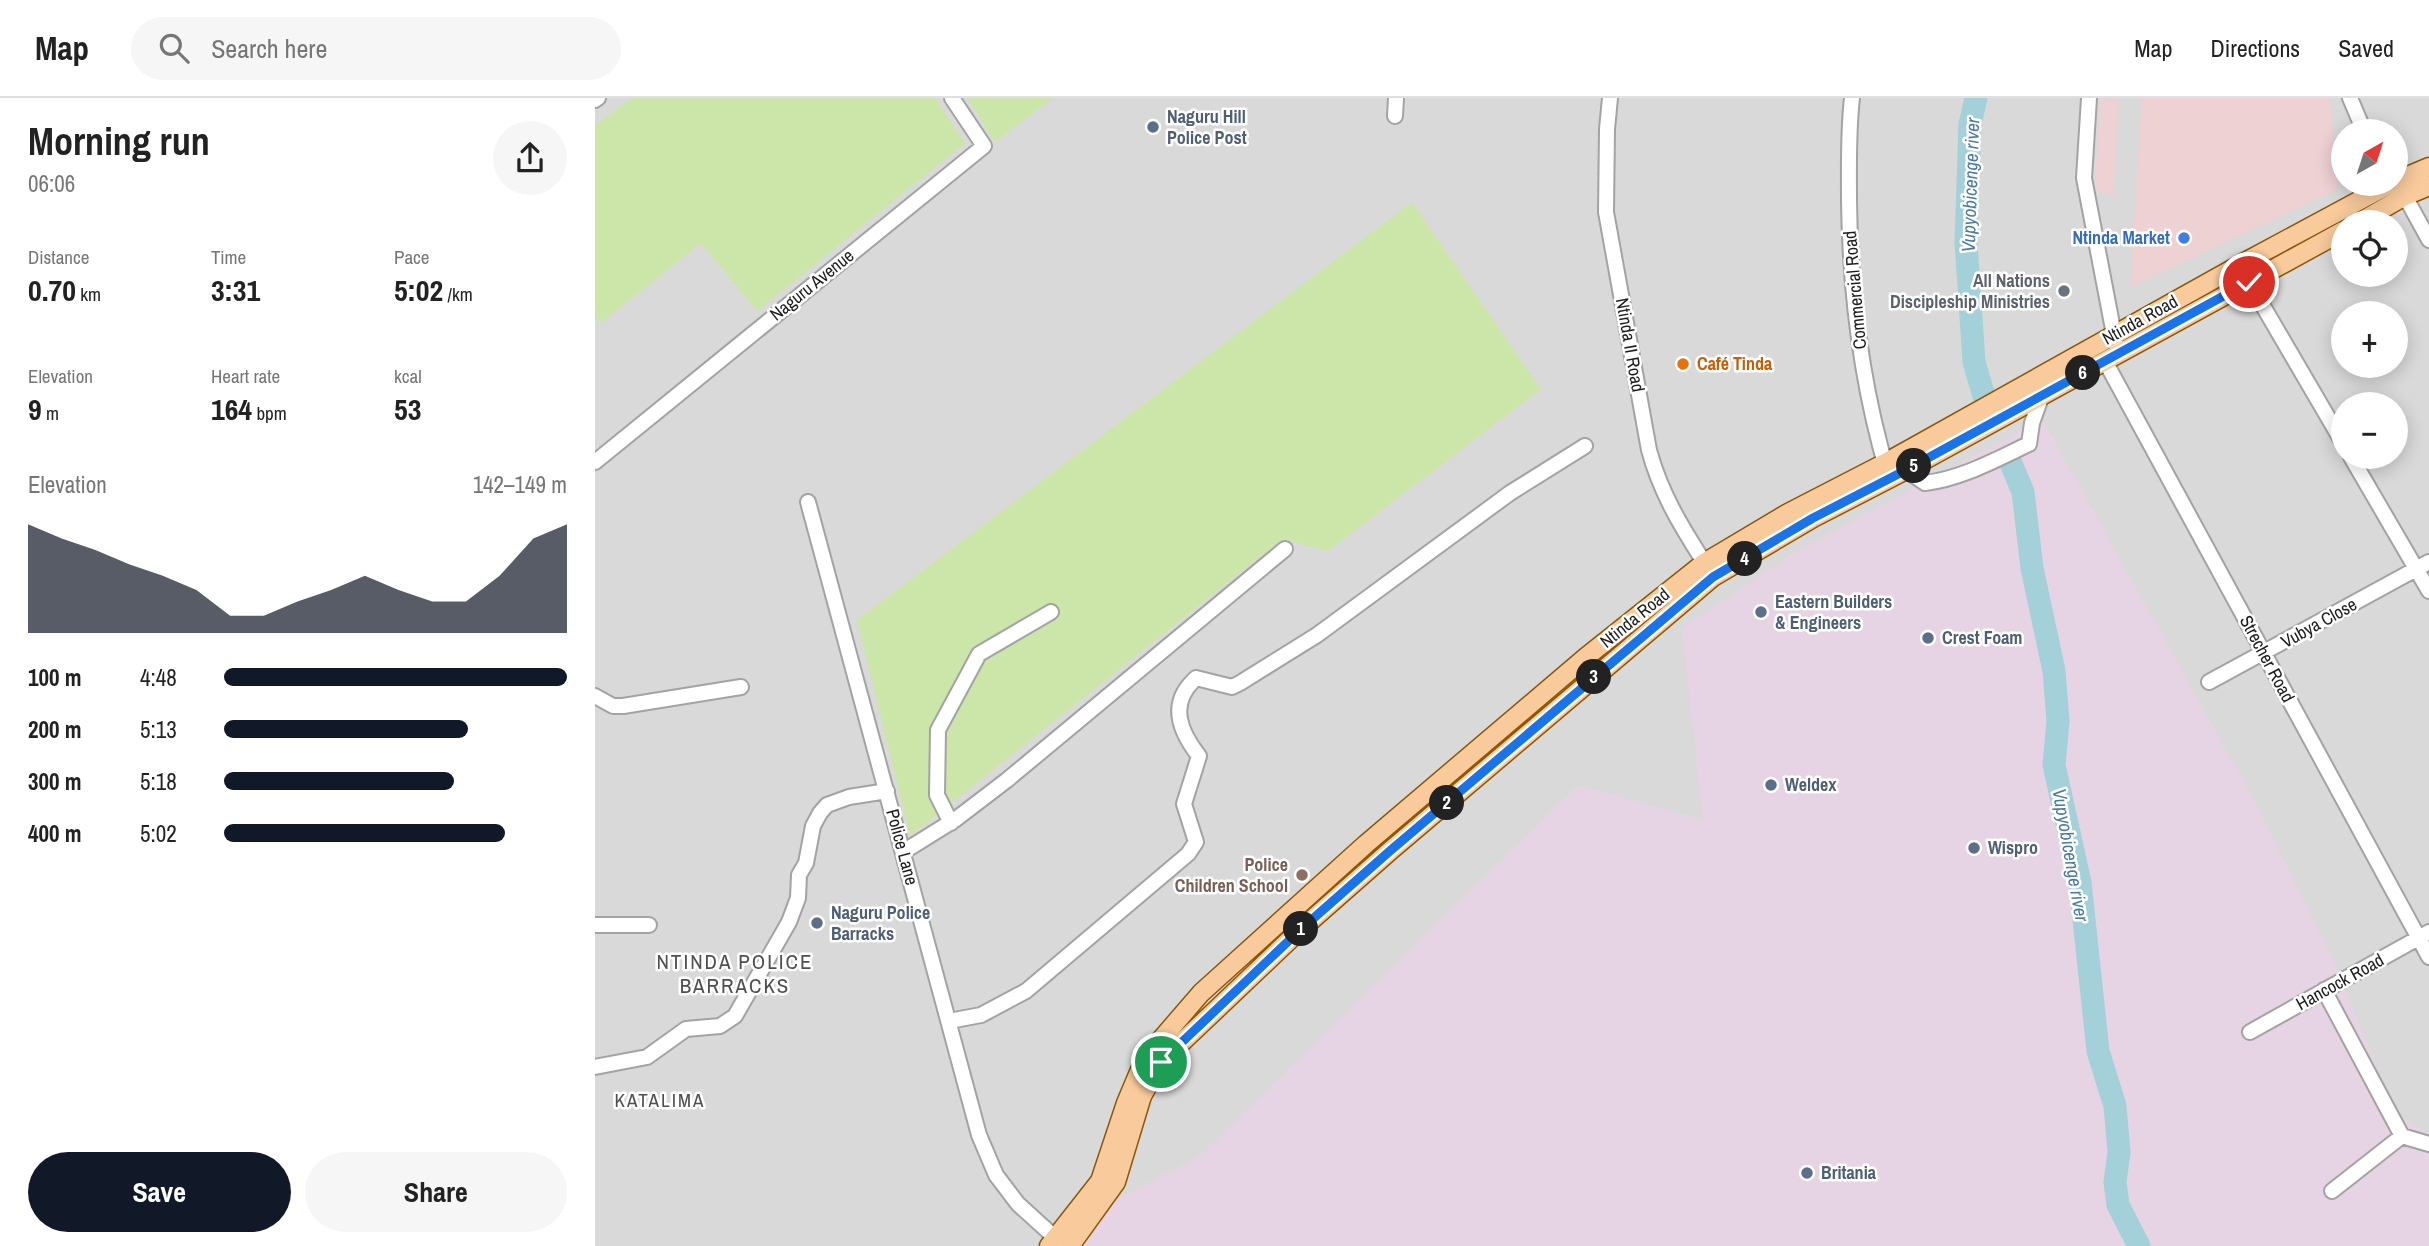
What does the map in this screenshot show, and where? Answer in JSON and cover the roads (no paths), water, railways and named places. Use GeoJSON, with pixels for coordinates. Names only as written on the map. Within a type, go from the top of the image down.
{"type":"FeatureCollection","features":[{"type":"Feature","properties":{"kind":"main road"},"geometry":{"type":"LineString","coordinates":[[2408,179],[2429,167]]}},
{"type":"Feature","properties":{"kind":"main road"},"geometry":{"type":"LineString","coordinates":[[2408,185],[2429,186]]}},
{"type":"Feature","properties":{"kind":"main road","name":"Ntinda Road"},"geometry":{"type":"LineString","coordinates":[[1060,1244],[1116,1182],[1142,1096],[1161,1062],[1299,931],[1709,570],[1813,518],[2114,335],[2368,196]]}},
{"type":"Feature","properties":{"kind":"main road"},"geometry":{"type":"LineString","coordinates":[[2372,210],[2386,196]]}},
{"type":"Feature","properties":{"kind":"main road","name":"Ntinda Road"},"geometry":{"type":"LineString","coordinates":[[1887,471],[1906,470],[2331,238]]}},
{"type":"Feature","properties":{"kind":"street","name":"Naguru Avenue"},"geometry":{"type":"LineString","coordinates":[[595,462],[984,146],[952,98]]}},
{"type":"Feature","properties":{"kind":"street"},"geometry":{"type":"LineString","coordinates":[[1395,116],[1396,98]]}},
{"type":"Feature","properties":{"kind":"street","name":"Ntinda II Road"},"geometry":{"type":"LineString","coordinates":[[1610,98],[1606,140],[1606,212],[1649,450],[1656,477],[1668,505],[1709,570]]}},
{"type":"Feature","properties":{"kind":"street","name":"Commercial Road"},"geometry":{"type":"LineString","coordinates":[[1852,98],[1849,130],[1850,246],[1856,330],[1865,389],[1887,471]]}},
{"type":"Feature","properties":{"kind":"street","name":"Strecher Road"},"geometry":{"type":"LineString","coordinates":[[2089,98],[2084,178],[2114,335],[2112,357],[2264,653],[2423,935],[2429,957]]}},
{"type":"Feature","properties":{"kind":"street"},"geometry":{"type":"LineString","coordinates":[[2350,98],[2359,119]]}},
{"type":"Feature","properties":{"kind":"street"},"geometry":{"type":"LineString","coordinates":[[2405,196],[2429,240]]}},
{"type":"Feature","properties":{"kind":"street"},"geometry":{"type":"LineString","coordinates":[[2249,282],[2331,422]]}},
{"type":"Feature","properties":{"kind":"street"},"geometry":{"type":"LineString","coordinates":[[1906,470],[1925,483],[1933,482],[1959,474],[2029,444],[2032,423],[2042,396]]}},
{"type":"Feature","properties":{"kind":"street"},"geometry":{"type":"LineString","coordinates":[[949,1021],[981,1015],[1026,991],[1188,855],[1196,842],[1184,804],[1199,756],[1192,749],[1178,711],[1189,684],[1196,678],[1232,687],[1240,683],[1317,635],[1510,493],[1585,446]]}},
{"type":"Feature","properties":{"kind":"street"},"geometry":{"type":"LineString","coordinates":[[2359,469],[2423,565],[2429,591]]}},
{"type":"Feature","properties":{"kind":"street","name":"Police Lane"},"geometry":{"type":"LineString","coordinates":[[808,502],[979,1135],[996,1175],[1018,1204],[1060,1244]]}},
{"type":"Feature","properties":{"kind":"street"},"geometry":{"type":"LineString","coordinates":[[903,852],[951,823],[1055,741],[1285,549]]}},
{"type":"Feature","properties":{"kind":"street","name":"Vubya Close"},"geometry":{"type":"LineString","coordinates":[[2209,682],[2423,565]]}},
{"type":"Feature","properties":{"kind":"street"},"geometry":{"type":"LineString","coordinates":[[951,823],[937,795],[938,730],[979,654],[1052,612]]}},
{"type":"Feature","properties":{"kind":"street"},"geometry":{"type":"LineString","coordinates":[[595,696],[613,706],[623,706],[741,687]]}},
{"type":"Feature","properties":{"kind":"street"},"geometry":{"type":"LineString","coordinates":[[595,1067],[647,1057],[686,1029],[720,1026],[735,1016],[789,922],[798,898],[799,875],[806,863],[813,825],[820,813],[827,805],[849,797],[887,791]]}},
{"type":"Feature","properties":{"kind":"street"},"geometry":{"type":"LineString","coordinates":[[595,925],[649,925]]}},
{"type":"Feature","properties":{"kind":"street","name":"Hancock Road"},"geometry":{"type":"LineString","coordinates":[[2250,1032],[2423,935]]}},
{"type":"Feature","properties":{"kind":"street"},"geometry":{"type":"LineString","coordinates":[[2324,990],[2402,1136],[2429,1144]]}},
{"type":"Feature","properties":{"kind":"street"},"geometry":{"type":"LineString","coordinates":[[2332,1191],[2402,1136]]}},
{"type":"Feature","properties":{"kind":"waterway","name":"Vupyobicenge river"},"geometry":{"type":"LineString","coordinates":[[1976,98],[1970,124],[1966,242],[1974,362],[1984,396]]}},
{"type":"Feature","properties":{"kind":"waterway","name":"Vupyobicenge river"},"geometry":{"type":"LineString","coordinates":[[2010,461],[2023,492],[2032,568],[2054,671],[2058,721],[2054,765],[2080,882],[2098,1051],[2115,1106],[2119,1152],[2115,1182],[2118,1205],[2139,1246]]}},
{"type":"Feature","properties":{"kind":"place","name":"Naguru Hill Police Post"},"geometry":{"type":"Point","coordinates":[1153,127]}},
{"type":"Feature","properties":{"kind":"place","name":"Ntinda Market"},"geometry":{"type":"Point","coordinates":[2184,238]}},
{"type":"Feature","properties":{"kind":"place","name":"All Nations Discipleship Ministries"},"geometry":{"type":"Point","coordinates":[2064,291]}},
{"type":"Feature","properties":{"kind":"place","name":"Café Tinda"},"geometry":{"type":"Point","coordinates":[1683,364]}},
{"type":"Feature","properties":{"kind":"place","name":"Eastern Builders & Engineers"},"geometry":{"type":"Point","coordinates":[1761,612]}},
{"type":"Feature","properties":{"kind":"place","name":"Crest Foam"},"geometry":{"type":"Point","coordinates":[1928,638]}},
{"type":"Feature","properties":{"kind":"place","name":"Weldex"},"geometry":{"type":"Point","coordinates":[1771,785]}},
{"type":"Feature","properties":{"kind":"place","name":"Wispro"},"geometry":{"type":"Point","coordinates":[1974,848]}},
{"type":"Feature","properties":{"kind":"place","name":"Police Children School"},"geometry":{"type":"Point","coordinates":[1302,875]}},
{"type":"Feature","properties":{"kind":"place","name":"Naguru Police Barracks"},"geometry":{"type":"Point","coordinates":[817,923]}},
{"type":"Feature","properties":{"kind":"place","name":"Britania"},"geometry":{"type":"Point","coordinates":[1807,1173]}},
{"type":"Feature","properties":{"kind":"district","name":"NTINDA POLICE BARRACKS"},"geometry":{"type":"Point","coordinates":[735,974]}},
{"type":"Feature","properties":{"kind":"district","name":"KATALIMA"},"geometry":{"type":"Point","coordinates":[660,1100]}}]}
